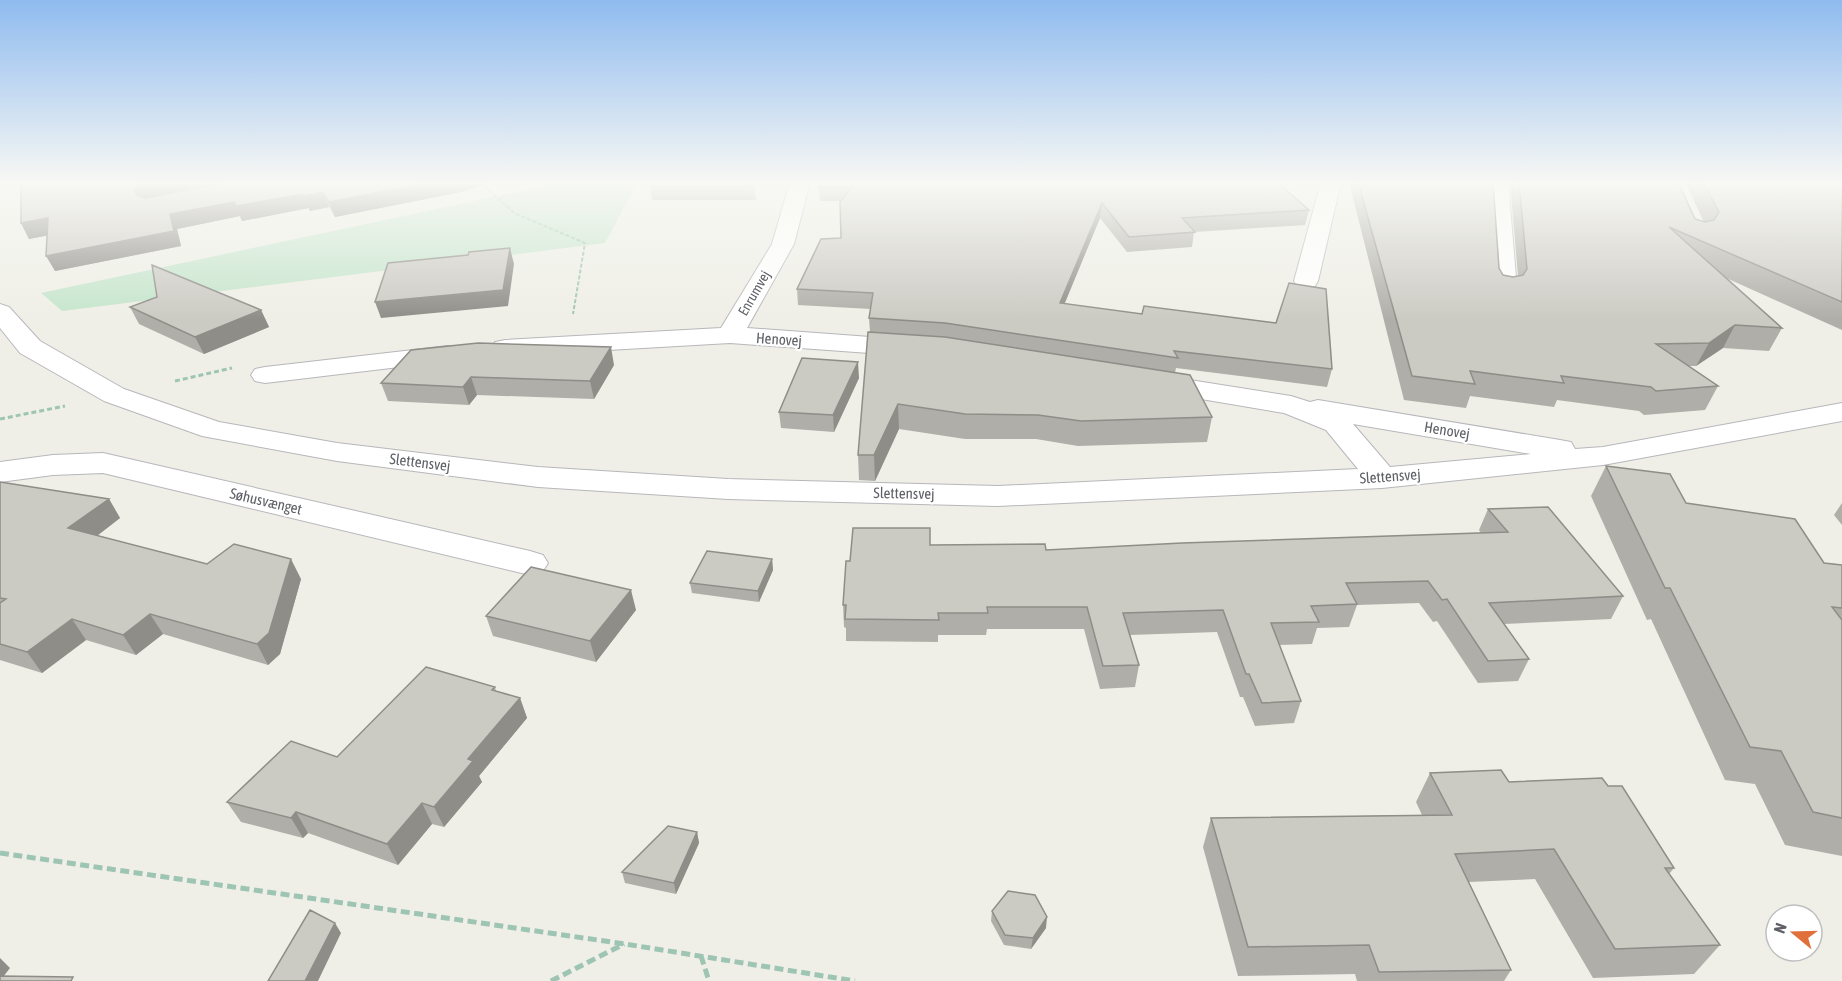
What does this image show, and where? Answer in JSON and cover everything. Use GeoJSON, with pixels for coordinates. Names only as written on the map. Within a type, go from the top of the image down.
{"type":"FeatureCollection","features":[{"type":"Feature","properties":{"kind":"street","name":"Enrumvej"},"geometry":{"type":"LineString","coordinates":[[730,335],[783,244],[787,228]]}},
{"type":"Feature","properties":{"kind":"street"},"geometry":{"type":"LineString","coordinates":[[1306,281],[1319,228]]}},
{"type":"Feature","properties":{"kind":"street"},"geometry":{"type":"LineString","coordinates":[[1501,228],[1505,289]]}},
{"type":"Feature","properties":{"kind":"street","name":"Slettensvej"},"geometry":{"type":"LineString","coordinates":[[0,312],[30,346],[114,395],[213,430],[337,452],[538,477],[728,489],[998,495],[1382,478],[1603,456],[1842,412]]}},
{"type":"Feature","properties":{"kind":"street","name":"Henovej"},"geometry":{"type":"LineString","coordinates":[[264,375],[510,347],[730,335],[933,349]]}},
{"type":"Feature","properties":{"kind":"street","name":"Henovej"},"geometry":{"type":"LineString","coordinates":[[1129,379],[1603,456]]}},
{"type":"Feature","properties":{"kind":"street","name":"Henovej"},"geometry":{"type":"LineString","coordinates":[[1291,405],[1337,424],[1382,478]]}},
{"type":"Feature","properties":{"kind":"street","name":"Søhusvænget"},"geometry":{"type":"LineString","coordinates":[[0,472],[53,465],[103,463],[530,563]]}},
{"type":"Feature","properties":{"kind":"path"},"geometry":{"type":"LineString","coordinates":[[549,228],[585,243],[568,344]]}},
{"type":"Feature","properties":{"kind":"path"},"geometry":{"type":"LineString","coordinates":[[0,853],[625,944],[855,981]]}},
{"type":"Feature","properties":{"kind":"path"},"geometry":{"type":"LineString","coordinates":[[551,981],[625,944]]}},
{"type":"Feature","properties":{"kind":"path"},"geometry":{"type":"LineString","coordinates":[[702,956],[709,981]]}},
{"type":"Feature","properties":{"kind":"green space"},"geometry":{"type":"Polygon","coordinates":[[[348,228],[613,228],[605,243],[62,311],[41,293],[348,228]]]}},
{"type":"Feature","properties":{"kind":"building"},"geometry":{"type":"Polygon","coordinates":[[[47,228],[173,228],[174,231],[46,256],[47,228]]]}},
{"type":"Feature","properties":{"kind":"building"},"geometry":{"type":"Polygon","coordinates":[[[841,228],[1092,228],[1060,303],[1142,314],[1144,306],[1276,323],[1289,283],[1326,289],[1332,369],[1174,351],[1178,358],[945,323],[869,318],[873,293],[797,289],[821,239],[841,238],[841,228]]]}},
{"type":"Feature","properties":{"kind":"building"},"geometry":{"type":"Polygon","coordinates":[[[1122,228],[1191,228],[1195,232],[1129,237],[1122,228]]]}},
{"type":"Feature","properties":{"kind":"building"},"geometry":{"type":"Polygon","coordinates":[[[1371,228],[1496,228],[1499,268],[1503,275],[1513,277],[1523,275],[1527,269],[1523,228],[1670,228],[1782,328],[1735,325],[1709,343],[1656,344],[1718,386],[1656,391],[1651,387],[1561,376],[1564,383],[1470,371],[1475,384],[1412,376],[1371,228]]]}},
{"type":"Feature","properties":{"kind":"building"},"geometry":{"type":"Polygon","coordinates":[[[1671,228],[1842,228],[1842,302],[1671,228]]]}},
{"type":"Feature","properties":{"kind":"building"},"geometry":{"type":"Polygon","coordinates":[[[510,248],[503,290],[375,302],[388,263],[468,255],[469,252],[510,248]]]}},
{"type":"Feature","properties":{"kind":"building"},"geometry":{"type":"Polygon","coordinates":[[[152,265],[261,310],[195,337],[130,307],[157,297],[152,265]]]}},
{"type":"Feature","properties":{"kind":"building"},"geometry":{"type":"Polygon","coordinates":[[[868,332],[945,337],[1190,375],[1212,417],[1081,421],[1038,415],[965,414],[898,404],[874,455],[858,455],[868,332]]]}},
{"type":"Feature","properties":{"kind":"building"},"geometry":{"type":"Polygon","coordinates":[[[478,343],[611,347],[590,381],[471,377],[463,387],[381,383],[411,350],[478,343]]]}},
{"type":"Feature","properties":{"kind":"building"},"geometry":{"type":"Polygon","coordinates":[[[802,358],[858,362],[833,415],[779,412],[802,358]]]}},
{"type":"Feature","properties":{"kind":"building"},"geometry":{"type":"Polygon","coordinates":[[[1606,466],[1670,474],[1686,503],[1795,519],[1824,563],[1842,565],[1842,608],[1832,607],[1842,620],[1842,818],[1813,812],[1781,751],[1750,747],[1670,588],[1665,588],[1606,466]]]}},
{"type":"Feature","properties":{"kind":"building"},"geometry":{"type":"Polygon","coordinates":[[[0,482],[109,499],[68,528],[207,564],[234,544],[291,559],[269,633],[257,644],[150,614],[123,635],[72,619],[27,652],[0,644],[0,603],[6,599],[0,598],[0,482]]]}},
{"type":"Feature","properties":{"kind":"building"},"geometry":{"type":"Polygon","coordinates":[[[1548,507],[1623,596],[1489,603],[1529,659],[1488,661],[1447,599],[1442,600],[1428,581],[1346,583],[1357,604],[1311,606],[1319,622],[1271,623],[1301,701],[1262,703],[1249,674],[1246,674],[1223,610],[1123,613],[1139,665],[1103,666],[1087,607],[987,607],[988,613],[938,613],[939,620],[845,619],[846,605],[843,605],[846,561],[850,561],[853,528],[930,528],[930,545],[1045,544],[1046,550],[1508,532],[1488,509],[1548,507]]]}},
{"type":"Feature","properties":{"kind":"building"},"geometry":{"type":"Polygon","coordinates":[[[707,551],[772,559],[758,591],[690,583],[707,551]]]}},
{"type":"Feature","properties":{"kind":"building"},"geometry":{"type":"Polygon","coordinates":[[[531,567],[631,590],[590,641],[486,616],[531,567]]]}},
{"type":"Feature","properties":{"kind":"building"},"geometry":{"type":"Polygon","coordinates":[[[426,667],[495,687],[492,690],[520,698],[468,759],[473,761],[434,807],[422,803],[387,844],[296,812],[291,818],[227,802],[291,741],[337,757],[426,667]]]}},
{"type":"Feature","properties":{"kind":"building"},"geometry":{"type":"Polygon","coordinates":[[[1501,770],[1509,782],[1602,778],[1608,786],[1622,786],[1674,868],[1665,868],[1720,945],[1615,949],[1554,849],[1455,854],[1511,970],[1379,972],[1369,945],[1248,947],[1211,818],[1452,815],[1430,773],[1501,770]]]}},
{"type":"Feature","properties":{"kind":"building"},"geometry":{"type":"Polygon","coordinates":[[[668,826],[697,832],[674,883],[622,872],[668,826]]]}},
{"type":"Feature","properties":{"kind":"building"},"geometry":{"type":"Polygon","coordinates":[[[1008,891],[1035,895],[1047,917],[1033,938],[1005,935],[992,911],[1008,891]]]}},
{"type":"Feature","properties":{"kind":"building"},"geometry":{"type":"Polygon","coordinates":[[[310,910],[335,923],[305,981],[268,981],[310,910]]]}},
{"type":"Feature","properties":{"kind":"building"},"geometry":{"type":"Polygon","coordinates":[[[0,976],[73,977],[71,981],[0,981],[0,976]]]}}]}
